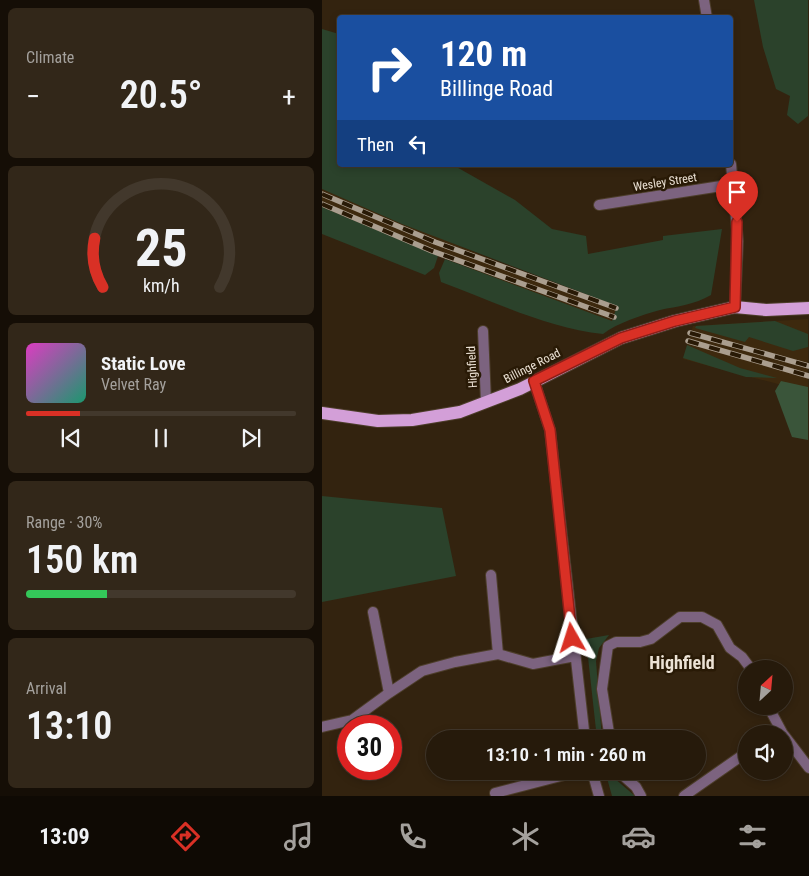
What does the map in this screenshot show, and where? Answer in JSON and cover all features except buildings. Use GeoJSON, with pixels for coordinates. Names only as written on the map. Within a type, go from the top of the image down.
{"type":"FeatureCollection","features":[{"type":"Feature","properties":{"kind":"main road","name":"Billinge Road"},"geometry":{"type":"LineString","coordinates":[[322,413],[378,421],[412,420],[460,412],[534,381],[621,338],[675,321],[735,307],[766,310],[808,308]]}},
{"type":"Feature","properties":{"kind":"street"},"geometry":{"type":"LineString","coordinates":[[704,0],[706,15]]}},
{"type":"Feature","properties":{"kind":"street"},"geometry":{"type":"LineString","coordinates":[[731,167],[738,241],[735,307]]}},
{"type":"Feature","properties":{"kind":"street","name":"Wesley Street"},"geometry":{"type":"LineString","coordinates":[[599,205],[734,184]]}},
{"type":"Feature","properties":{"kind":"street","name":"Highfield"},"geometry":{"type":"LineString","coordinates":[[483,331],[486,402]]}},
{"type":"Feature","properties":{"kind":"street"},"geometry":{"type":"LineString","coordinates":[[534,381],[550,430],[584,730]]}},
{"type":"Feature","properties":{"kind":"street"},"geometry":{"type":"LineString","coordinates":[[492,576],[498,654]]}},
{"type":"Feature","properties":{"kind":"street"},"geometry":{"type":"LineString","coordinates":[[373,612],[389,694]]}},
{"type":"Feature","properties":{"kind":"street"},"geometry":{"type":"LineString","coordinates":[[609,730],[602,689],[605,656],[608,646],[616,642],[640,642],[651,639],[680,617],[702,617],[717,626],[730,648],[744,660]]}},
{"type":"Feature","properties":{"kind":"street"},"geometry":{"type":"LineString","coordinates":[[322,727],[352,720],[422,671],[455,662],[498,654],[533,664],[575,656]]}},
{"type":"Feature","properties":{"kind":"street"},"geometry":{"type":"LineString","coordinates":[[793,750],[808,768]]}},
{"type":"Feature","properties":{"kind":"street"},"geometry":{"type":"LineString","coordinates":[[684,796],[738,758]]}},
{"type":"Feature","properties":{"kind":"street"},"geometry":{"type":"LineString","coordinates":[[495,793],[545,780]]}},
{"type":"Feature","properties":{"kind":"street"},"geometry":{"type":"LineString","coordinates":[[595,780],[599,796]]}},
{"type":"Feature","properties":{"kind":"street"},"geometry":{"type":"LineString","coordinates":[[628,780],[636,787],[641,796]]}},
{"type":"Feature","properties":{"kind":"shaded area"},"geometry":{"type":"Polygon","coordinates":[[[322,189],[508,266],[617,306],[612,321],[502,281],[352,221],[322,207],[322,189]]]}},
{"type":"Feature","properties":{"kind":"shaded area"},"geometry":{"type":"Polygon","coordinates":[[[808,319],[808,392],[683,359],[693,326],[808,319]]]}},
{"type":"Feature","properties":{"kind":"green space"},"geometry":{"type":"Polygon","coordinates":[[[754,0],[808,0],[808,116],[798,124],[787,115],[790,96],[776,89],[763,47],[754,0]]]}},
{"type":"Feature","properties":{"kind":"green space"},"geometry":{"type":"Polygon","coordinates":[[[322,29],[337,33],[337,167],[457,167],[515,200],[552,229],[586,236],[588,254],[663,240],[663,236],[722,229],[711,295],[692,303],[638,317],[615,326],[603,334],[561,326],[441,282],[439,273],[445,259],[612,321],[617,306],[402,224],[322,189],[322,29]]]}},
{"type":"Feature","properties":{"kind":"green space"},"geometry":{"type":"Polygon","coordinates":[[[322,207],[438,256],[434,268],[425,275],[322,234],[322,207]]]}},
{"type":"Feature","properties":{"kind":"green space"},"geometry":{"type":"Polygon","coordinates":[[[775,321],[808,334],[808,347],[793,351],[749,337],[745,342],[695,328],[696,326],[775,321]]]}},
{"type":"Feature","properties":{"kind":"green space"},"geometry":{"type":"Polygon","coordinates":[[[687,345],[740,368],[777,378],[746,377],[683,358],[687,345]]]}},
{"type":"Feature","properties":{"kind":"green space"},"geometry":{"type":"Polygon","coordinates":[[[781,381],[808,387],[808,440],[792,437],[775,391],[781,381]]]}},
{"type":"Feature","properties":{"kind":"green space"},"geometry":{"type":"Polygon","coordinates":[[[322,496],[442,508],[456,576],[322,602],[322,496]]]}},
{"type":"Feature","properties":{"kind":"green space"},"geometry":{"type":"Polygon","coordinates":[[[609,635],[599,648],[596,661],[601,730],[596,730],[586,639],[609,635]]]}},
{"type":"Feature","properties":{"kind":"green space"},"geometry":{"type":"Polygon","coordinates":[[[608,780],[616,780],[635,796],[612,796],[608,780]]]}},
{"type":"Feature","properties":{"kind":"railway"},"geometry":{"type":"LineString","coordinates":[[322,194],[435,242],[616,308]]}},
{"type":"Feature","properties":{"kind":"railway"},"geometry":{"type":"LineString","coordinates":[[322,204],[432,251],[614,317]]}},
{"type":"Feature","properties":{"kind":"railway"},"geometry":{"type":"LineString","coordinates":[[690,333],[809,366]]}},
{"type":"Feature","properties":{"kind":"railway"},"geometry":{"type":"LineString","coordinates":[[688,341],[809,376]]}},
{"type":"Feature","properties":{"kind":"district","name":"Highfield"},"geometry":{"type":"Point","coordinates":[682,663]}},
{"type":"Feature","properties":{"kind":"route"},"geometry":{"type":"LineString","coordinates":[[572,638],[550,430],[534,381],[621,338],[689,317],[735,307],[737,222]]}}]}
